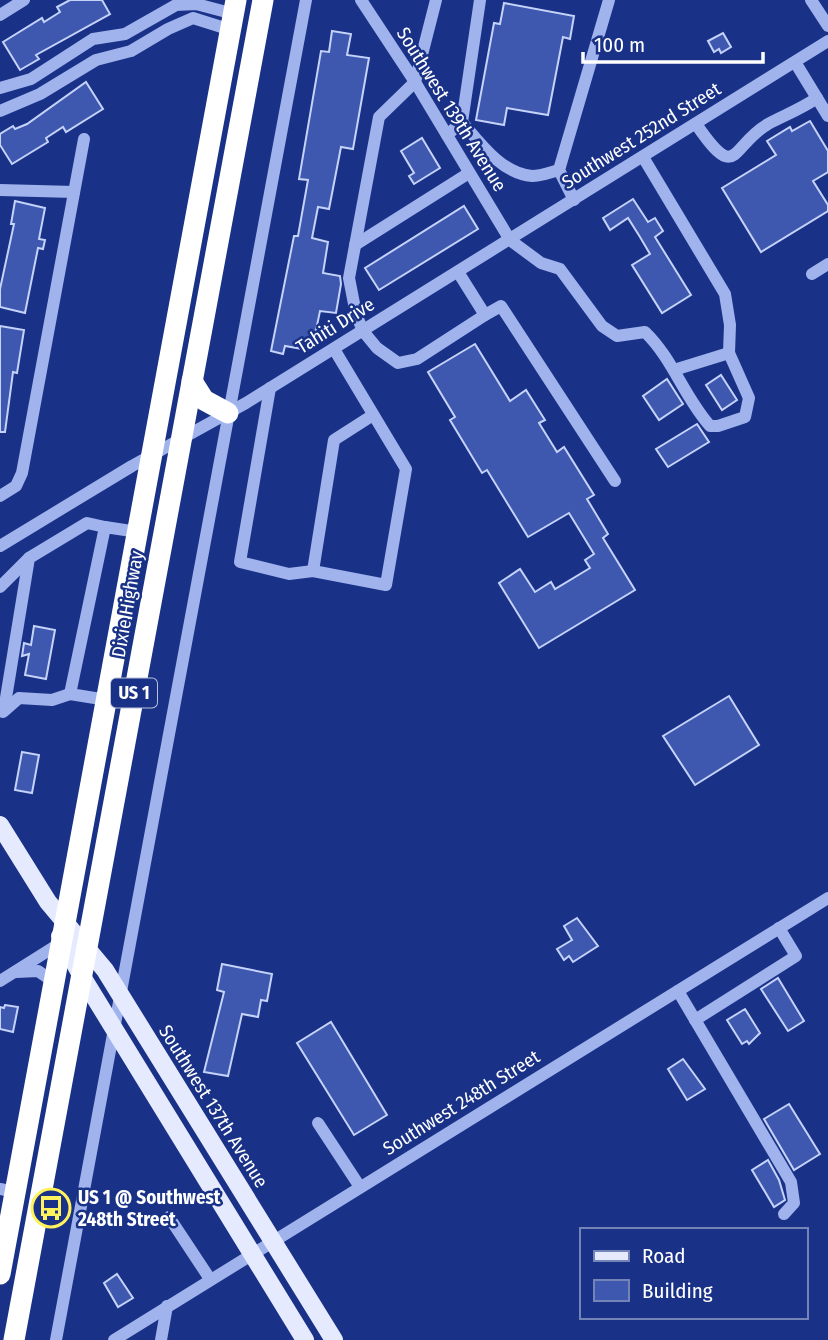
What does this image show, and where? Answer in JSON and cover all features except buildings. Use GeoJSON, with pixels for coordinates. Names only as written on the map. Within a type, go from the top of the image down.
{"type":"FeatureCollection","features":[{"type":"Feature","properties":{"kind":"highway","name":"Dixie Highway"},"geometry":{"type":"LineString","coordinates":[[15,1339],[263,0]]}},
{"type":"Feature","properties":{"kind":"highway","name":"Dixie Highway"},"geometry":{"type":"LineString","coordinates":[[0,1273],[7,1190],[62,942],[234,15]]}},
{"type":"Feature","properties":{"kind":"highway"},"geometry":{"type":"LineString","coordinates":[[192,382],[204,400],[228,413]]}},
{"type":"Feature","properties":{"kind":"highway"},"geometry":{"type":"LineString","coordinates":[[103,858],[97,817],[116,724],[116,714],[107,700]]}},
{"type":"Feature","properties":{"kind":"main road","name":"Southwest 137th Avenue"},"geometry":{"type":"LineString","coordinates":[[0,825],[48,902],[62,942],[81,975],[305,1340]]}},
{"type":"Feature","properties":{"kind":"main road","name":"Southwest 137th Avenue"},"geometry":{"type":"LineString","coordinates":[[48,902],[87,945],[120,995],[334,1340]]}},
{"type":"Feature","properties":{"kind":"street"},"geometry":{"type":"LineString","coordinates":[[0,15],[24,0]]}},
{"type":"Feature","properties":{"kind":"street"},"geometry":{"type":"LineString","coordinates":[[56,1340],[306,0]]}},
{"type":"Feature","properties":{"kind":"street","name":"Southwest 139th Avenue"},"geometry":{"type":"LineString","coordinates":[[361,0],[415,82],[510,240]]}},
{"type":"Feature","properties":{"kind":"street"},"geometry":{"type":"LineString","coordinates":[[436,0],[425,53],[415,82],[379,117],[349,278],[356,314],[363,331],[377,348],[398,363],[417,359],[501,306],[615,481]]}},
{"type":"Feature","properties":{"kind":"street"},"geometry":{"type":"LineString","coordinates":[[447,135],[462,122],[480,0]]}},
{"type":"Feature","properties":{"kind":"street"},"geometry":{"type":"LineString","coordinates":[[574,200],[559,170],[608,0]]}},
{"type":"Feature","properties":{"kind":"street"},"geometry":{"type":"LineString","coordinates":[[811,0],[828,26]]}},
{"type":"Feature","properties":{"kind":"street"},"geometry":{"type":"LineString","coordinates":[[196,4],[234,15],[193,18],[131,51],[96,60],[40,94],[4,108],[0,90],[31,79],[93,39],[125,34],[176,5],[196,4]]}},
{"type":"Feature","properties":{"kind":"street","name":"Southwest 252nd Street"},"geometry":{"type":"LineString","coordinates":[[510,240],[828,41]]}},
{"type":"Feature","properties":{"kind":"street"},"geometry":{"type":"LineString","coordinates":[[795,62],[828,116]]}},
{"type":"Feature","properties":{"kind":"street"},"geometry":{"type":"LineString","coordinates":[[696,124],[721,155],[729,156],[744,149],[767,125],[801,109],[817,97]]}},
{"type":"Feature","properties":{"kind":"street"},"geometry":{"type":"LineString","coordinates":[[462,122],[490,154],[514,170],[532,176],[559,170]]}},
{"type":"Feature","properties":{"kind":"street"},"geometry":{"type":"LineString","coordinates":[[0,496],[16,486],[22,473],[84,139]]}},
{"type":"Feature","properties":{"kind":"street"},"geometry":{"type":"LineString","coordinates":[[510,240],[541,263],[560,269],[602,326],[617,336],[645,332],[658,344],[709,426],[731,423],[745,416],[749,398],[729,353],[730,326],[724,294],[643,157]]}},
{"type":"Feature","properties":{"kind":"street"},"geometry":{"type":"LineString","coordinates":[[355,245],[469,173]]}},
{"type":"Feature","properties":{"kind":"street"},"geometry":{"type":"LineString","coordinates":[[0,190],[74,192]]}},
{"type":"Feature","properties":{"kind":"street","name":"Tahiti Drive"},"geometry":{"type":"LineString","coordinates":[[180,441],[510,240]]}},
{"type":"Feature","properties":{"kind":"street"},"geometry":{"type":"LineString","coordinates":[[812,274],[828,264]]}},
{"type":"Feature","properties":{"kind":"street"},"geometry":{"type":"LineString","coordinates":[[458,272],[485,315]]}},
{"type":"Feature","properties":{"kind":"street"},"geometry":{"type":"LineString","coordinates":[[270,388],[240,562],[289,574],[313,571],[386,585],[406,469],[334,349]]}},
{"type":"Feature","properties":{"kind":"street"},"geometry":{"type":"LineString","coordinates":[[674,370],[729,353]]}},
{"type":"Feature","properties":{"kind":"street"},"geometry":{"type":"LineString","coordinates":[[313,571],[334,440],[373,415]]}},
{"type":"Feature","properties":{"kind":"street"},"geometry":{"type":"LineString","coordinates":[[0,546],[180,441]]}},
{"type":"Feature","properties":{"kind":"street"},"geometry":{"type":"LineString","coordinates":[[0,587],[29,558],[87,523],[138,532]]}},
{"type":"Feature","properties":{"kind":"street"},"geometry":{"type":"LineString","coordinates":[[70,694],[105,527]]}},
{"type":"Feature","properties":{"kind":"street"},"geometry":{"type":"LineString","coordinates":[[1,710],[29,558]]}},
{"type":"Feature","properties":{"kind":"street"},"geometry":{"type":"LineString","coordinates":[[1,710],[19,698],[52,700],[70,694],[107,700]]}},
{"type":"Feature","properties":{"kind":"street","name":"Southwest 248th Street"},"geometry":{"type":"LineString","coordinates":[[114,1340],[252,1252],[828,898]]}},
{"type":"Feature","properties":{"kind":"street"},"geometry":{"type":"LineString","coordinates":[[695,1020],[796,956],[779,928]]}},
{"type":"Feature","properties":{"kind":"street"},"geometry":{"type":"LineString","coordinates":[[0,981],[62,942]]}},
{"type":"Feature","properties":{"kind":"street"},"geometry":{"type":"LineString","coordinates":[[16,972],[38,971],[54,982]]}},
{"type":"Feature","properties":{"kind":"street"},"geometry":{"type":"LineString","coordinates":[[678,990],[791,1182],[794,1203],[784,1214]]}},
{"type":"Feature","properties":{"kind":"street"},"geometry":{"type":"LineString","coordinates":[[318,1123],[360,1187]]}},
{"type":"Feature","properties":{"kind":"street"},"geometry":{"type":"LineString","coordinates":[[169,1217],[209,1279]]}},
{"type":"Feature","properties":{"kind":"street"},"geometry":{"type":"LineString","coordinates":[[161,1340],[167,1306]]}},
{"type":"Feature","properties":{"kind":"place","name":"US 1 @ Southwest 248th Street"},"geometry":{"type":"Point","coordinates":[51,1208]}}]}
